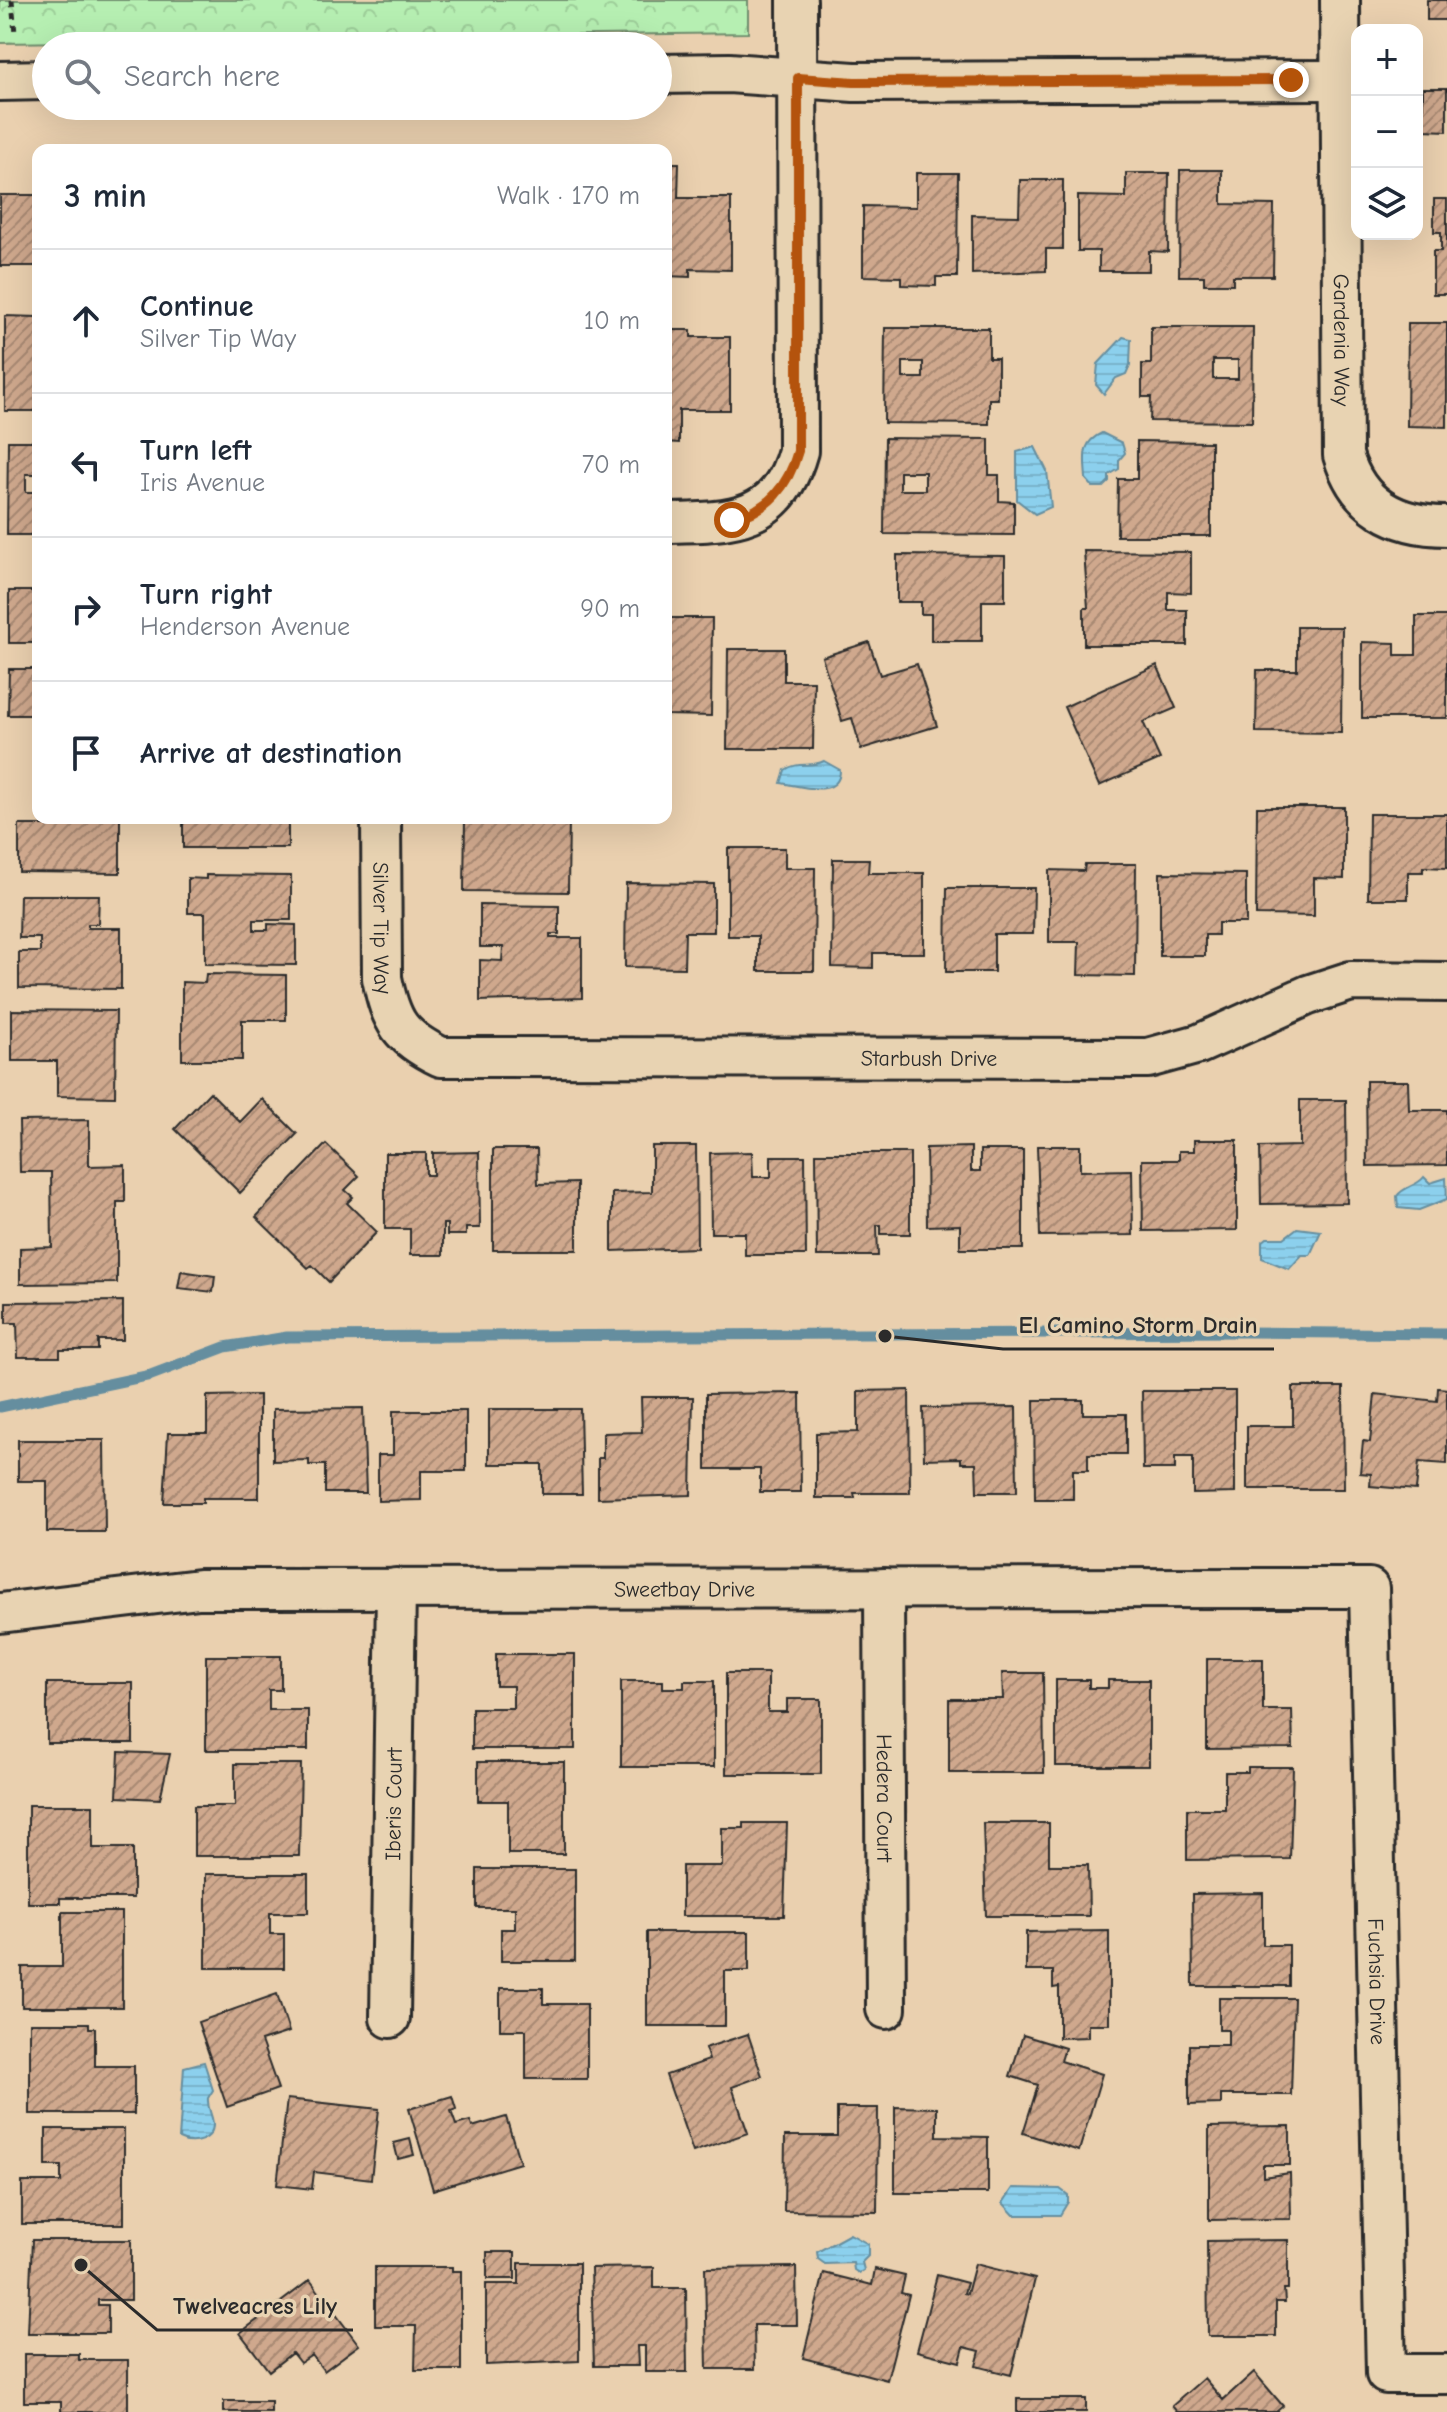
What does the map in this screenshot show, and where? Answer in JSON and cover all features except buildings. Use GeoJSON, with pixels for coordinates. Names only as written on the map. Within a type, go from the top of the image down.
{"type":"FeatureCollection","features":[{"type":"Feature","properties":{"kind":"street"},"geometry":{"type":"LineString","coordinates":[[672,523],[732,520],[748,516],[773,498],[793,470],[800,433],[797,0]]}},
{"type":"Feature","properties":{"kind":"street","name":"Gardenia Way"},"geometry":{"type":"LineString","coordinates":[[1340,0],[1343,455],[1356,487],[1374,506],[1396,520],[1419,526],[1447,526]]}},
{"type":"Feature","properties":{"kind":"street"},"geometry":{"type":"LineString","coordinates":[[672,74],[729,73],[854,82],[1341,80]]}},
{"type":"Feature","properties":{"kind":"street"},"geometry":{"type":"LineString","coordinates":[[0,81],[32,80]]}},
{"type":"Feature","properties":{"kind":"street","name":"Silver Tip Way"},"geometry":{"type":"LineString","coordinates":[[381,824],[382,978],[391,1017],[404,1034]]}},
{"type":"Feature","properties":{"kind":"street","name":"Starbush Drive"},"geometry":{"type":"LineString","coordinates":[[404,1034],[441,1057],[475,1059],[1148,1058],[1199,1044],[1308,995],[1351,981],[1447,982]]}},
{"type":"Feature","properties":{"kind":"street","name":"Iberis Court"},"geometry":{"type":"LineString","coordinates":[[390,2018],[396,1588]]}},
{"type":"Feature","properties":{"kind":"street","name":"Hedera Court"},"geometry":{"type":"LineString","coordinates":[[884,1588],[886,2009]]}},
{"type":"Feature","properties":{"kind":"street","name":"Sweetbay Drive"},"geometry":{"type":"LineString","coordinates":[[0,1613],[199,1589],[1369,1588]]}},
{"type":"Feature","properties":{"kind":"street","name":"Fuchsia Drive"},"geometry":{"type":"LineString","coordinates":[[1369,1588],[1386,2374],[1447,2374]]}},
{"type":"Feature","properties":{"kind":"path"},"geometry":{"type":"LineString","coordinates":[[12,0],[15,33]]}},
{"type":"Feature","properties":{"kind":"green space"},"geometry":{"type":"Polygon","coordinates":[[[0,0],[748,0],[748,33],[32,32],[32,43],[0,43],[0,0]]]}},
{"type":"Feature","properties":{"kind":"water"},"geometry":{"type":"Polygon","coordinates":[[[1123,337],[1131,339],[1130,365],[1126,374],[1116,378],[1104,394],[1096,385],[1098,364],[1123,337]]]}},
{"type":"Feature","properties":{"kind":"water"},"geometry":{"type":"Polygon","coordinates":[[[1102,433],[1122,443],[1125,453],[1119,460],[1119,469],[1109,475],[1109,481],[1103,487],[1093,487],[1086,479],[1085,452],[1090,441],[1102,433]]]}},
{"type":"Feature","properties":{"kind":"water"},"geometry":{"type":"Polygon","coordinates":[[[1035,447],[1047,471],[1051,507],[1035,514],[1017,500],[1017,452],[1035,447]]]}},
{"type":"Feature","properties":{"kind":"water"},"geometry":{"type":"Polygon","coordinates":[[[824,761],[840,770],[834,785],[808,788],[781,783],[785,770],[790,767],[824,761]]]}},
{"type":"Feature","properties":{"kind":"water"},"geometry":{"type":"Polygon","coordinates":[[[1424,1177],[1430,1183],[1446,1178],[1447,1199],[1419,1210],[1398,1208],[1397,1196],[1424,1177]]]}},
{"type":"Feature","properties":{"kind":"water"},"geometry":{"type":"Polygon","coordinates":[[[1297,1228],[1321,1231],[1310,1255],[1302,1255],[1289,1269],[1262,1258],[1262,1242],[1267,1238],[1284,1238],[1297,1228]]]}},
{"type":"Feature","properties":{"kind":"water"},"geometry":{"type":"Polygon","coordinates":[[[204,2062],[213,2090],[208,2098],[212,2129],[206,2138],[196,2142],[184,2141],[179,2139],[184,2067],[204,2062]]]}},
{"type":"Feature","properties":{"kind":"water"},"geometry":{"type":"Polygon","coordinates":[[[1013,2188],[1060,2189],[1068,2195],[1068,2202],[1060,2215],[1014,2215],[1003,2203],[1013,2188]]]}},
{"type":"Feature","properties":{"kind":"water"},"geometry":{"type":"Polygon","coordinates":[[[850,2234],[868,2244],[868,2256],[862,2262],[864,2270],[859,2273],[854,2270],[853,2263],[825,2264],[818,2259],[817,2252],[850,2234]]]}},
{"type":"Feature","properties":{"kind":"waterway"},"geometry":{"type":"LineString","coordinates":[[0,1407],[151,1375],[225,1347],[287,1337],[1244,1332],[1447,1334]]}},
{"type":"Feature","properties":{"kind":"place","name":"El Camino Storm Drain"},"geometry":{"type":"Point","coordinates":[885,1336]}},
{"type":"Feature","properties":{"kind":"place","name":"Twelveacres Lily"},"geometry":{"type":"Point","coordinates":[81,2265]}},
{"type":"Feature","properties":{"kind":"route"},"geometry":{"type":"LineString","coordinates":[[732,520],[748,516],[773,498],[793,470],[798,451],[798,78],[854,82],[1291,80]]}}]}
